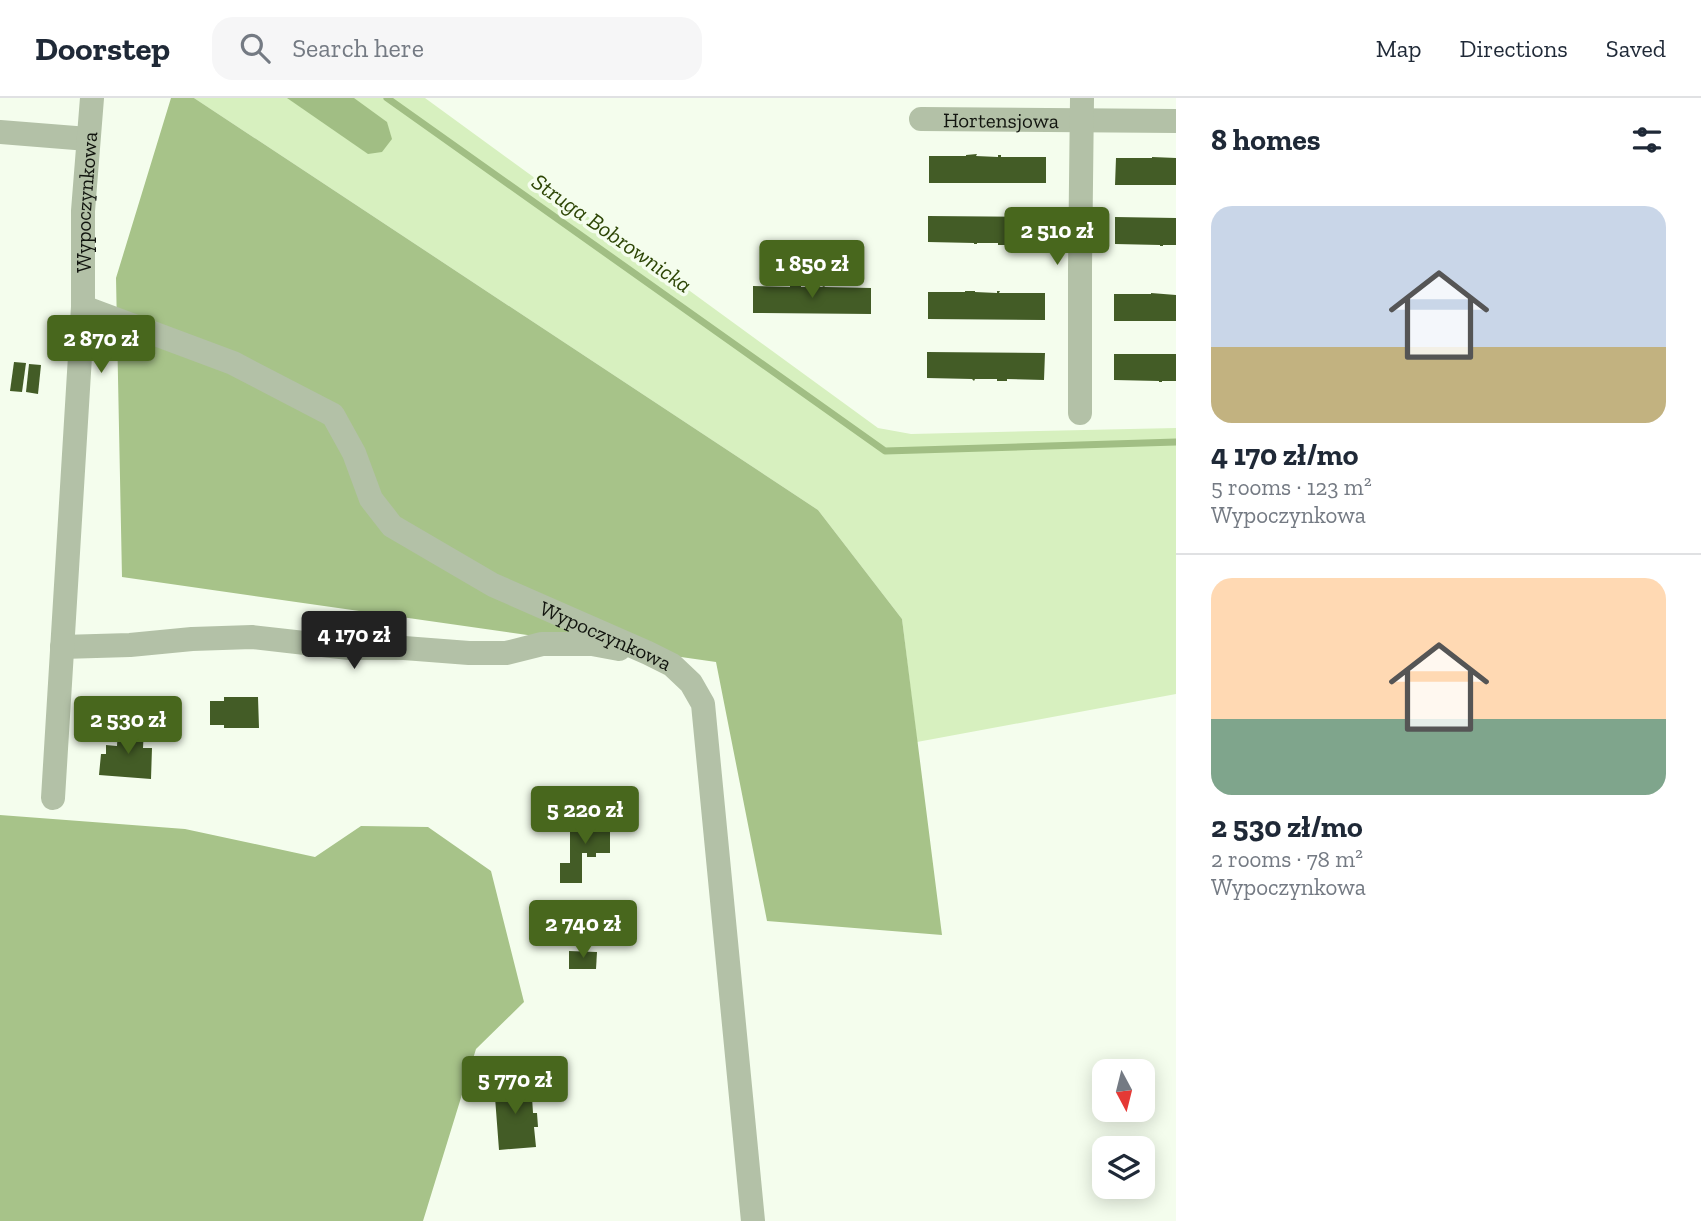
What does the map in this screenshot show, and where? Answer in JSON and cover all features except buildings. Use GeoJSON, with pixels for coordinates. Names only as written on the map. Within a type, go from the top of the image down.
{"type":"FeatureCollection","features":[{"type":"Feature","properties":{"kind":"street","name":"Wypoczynkowa"},"geometry":{"type":"LineString","coordinates":[[52,798],[83,307],[83,211],[92,98]]}},
{"type":"Feature","properties":{"kind":"street","name":"Hortensjowa"},"geometry":{"type":"LineString","coordinates":[[1080,413],[1082,109]]}},
{"type":"Feature","properties":{"kind":"street","name":"Hortensjowa"},"geometry":{"type":"LineString","coordinates":[[921,119],[1082,109],[1176,121]]}},
{"type":"Feature","properties":{"kind":"street"},"geometry":{"type":"LineString","coordinates":[[0,132],[88,139]]}},
{"type":"Feature","properties":{"kind":"street","name":"Wypoczynkowa"},"geometry":{"type":"LineString","coordinates":[[83,307],[233,363],[333,415],[354,453],[371,499],[392,526],[493,585],[648,653],[672,666],[691,683],[703,705],[752,1221]]}},
{"type":"Feature","properties":{"kind":"street"},"geometry":{"type":"LineString","coordinates":[[62,647],[252,637],[349,648],[404,648],[469,653],[506,653],[542,644],[592,644],[648,653]]}},
{"type":"Feature","properties":{"kind":"shaded area"},"geometry":{"type":"Polygon","coordinates":[[[171,98],[194,98],[818,510],[902,619],[942,935],[767,921],[716,662],[122,577],[116,278],[171,98]]]}},
{"type":"Feature","properties":{"kind":"shaded area"},"geometry":{"type":"Polygon","coordinates":[[[194,98],[425,98],[878,428],[911,434],[1176,428],[1176,694],[917,742],[902,619],[818,510],[194,98]]]}},
{"type":"Feature","properties":{"kind":"shaded area"},"geometry":{"type":"Polygon","coordinates":[[[287,98],[354,98],[387,122],[392,139],[382,152],[368,154],[287,98]]]}},
{"type":"Feature","properties":{"kind":"shaded area"},"geometry":{"type":"Polygon","coordinates":[[[0,815],[185,829],[315,857],[361,826],[428,827],[491,871],[524,1002],[476,1049],[423,1221],[0,1221],[0,815]]]}},
{"type":"Feature","properties":{"kind":"waterway","name":"Struga Bobrownicka"},"geometry":{"type":"LineString","coordinates":[[387,98],[885,451],[1176,442]]}}]}
